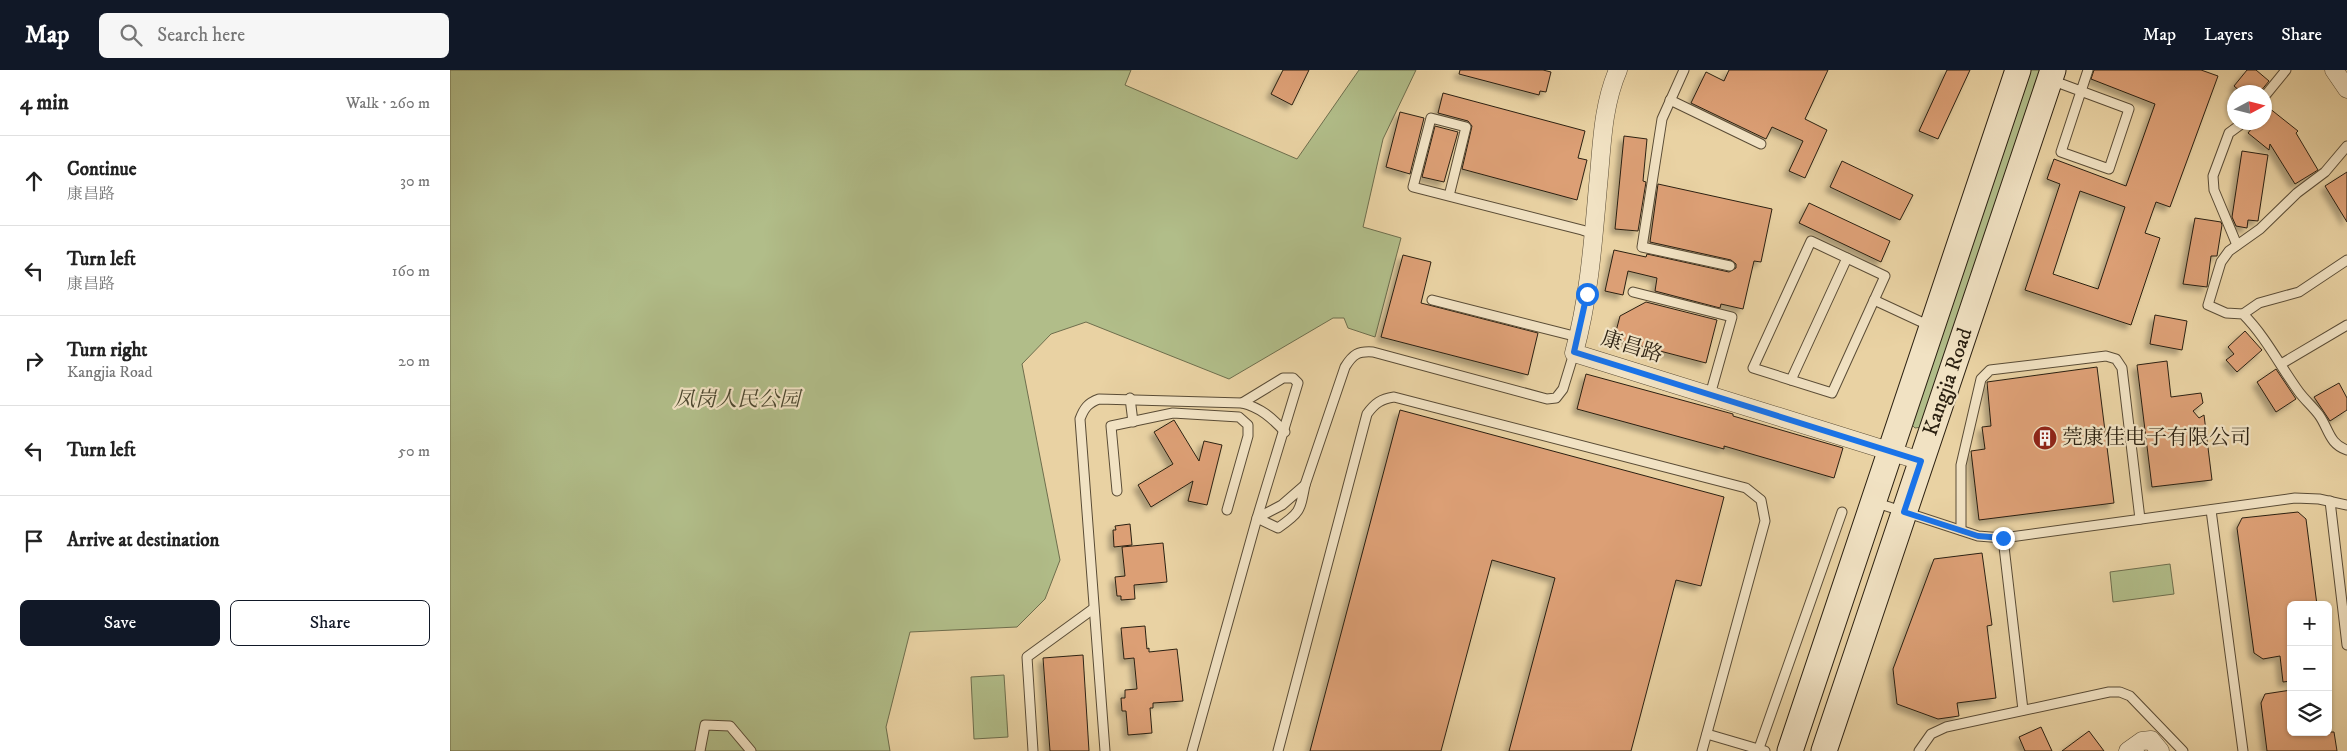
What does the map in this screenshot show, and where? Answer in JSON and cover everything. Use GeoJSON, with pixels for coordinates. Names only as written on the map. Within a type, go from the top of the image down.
{"type":"FeatureCollection","features":[{"type":"Feature","properties":{"kind":"street","name":"康昌路"},"geometry":{"type":"LineString","coordinates":[[1618,70],[1605,111],[1587,294],[1576,345],[1710,395],[1891,450],[1921,461]]}},
{"type":"Feature","properties":{"kind":"street","name":"Kangjia Road"},"geometry":{"type":"LineString","coordinates":[[1790,751],[2018,70]]}},
{"type":"Feature","properties":{"kind":"street"},"geometry":{"type":"LineString","coordinates":[[2334,70],[2347,89]]}},
{"type":"Feature","properties":{"kind":"street","name":"Kangjia Road"},"geometry":{"type":"LineString","coordinates":[[1824,751],[2051,75]]}},
{"type":"Feature","properties":{"kind":"street"},"geometry":{"type":"LineString","coordinates":[[2128,751],[2142,741],[2151,740],[2160,751]]}},
{"type":"Feature","properties":{"kind":"lane"},"geometry":{"type":"LineString","coordinates":[[1684,70],[1662,119],[1642,247],[1730,266]]}},
{"type":"Feature","properties":{"kind":"lane"},"geometry":{"type":"LineString","coordinates":[[2051,75],[2081,91],[2129,109],[2109,169],[2061,152],[2081,91],[2088,70]]}},
{"type":"Feature","properties":{"kind":"lane"},"geometry":{"type":"LineString","coordinates":[[2272,87],[2286,70]]}},
{"type":"Feature","properties":{"kind":"lane"},"geometry":{"type":"LineString","coordinates":[[1670,100],[1761,144]]}},
{"type":"Feature","properties":{"kind":"lane"},"geometry":{"type":"LineString","coordinates":[[1449,196],[1466,127],[1431,118],[1413,187],[1594,234]]}},
{"type":"Feature","properties":{"kind":"lane"},"geometry":{"type":"LineString","coordinates":[[2233,130],[2229,133],[2223,145],[2213,176],[2214,190],[2237,245]]}},
{"type":"Feature","properties":{"kind":"lane"},"geometry":{"type":"LineString","coordinates":[[2347,146],[2325,172],[2297,193],[2260,229],[2237,245],[2221,262],[2208,305],[2226,313],[2243,314],[2259,303],[2278,296],[2299,292],[2347,260]]}},
{"type":"Feature","properties":{"kind":"lane"},"geometry":{"type":"LineString","coordinates":[[1811,241],[1885,276],[1874,300],[1832,393],[1753,368],[1811,241]]}},
{"type":"Feature","properties":{"kind":"lane"},"geometry":{"type":"LineString","coordinates":[[1791,380],[1848,258]]}},
{"type":"Feature","properties":{"kind":"lane"},"geometry":{"type":"LineString","coordinates":[[1634,292],[1732,317],[1710,395]]}},
{"type":"Feature","properties":{"kind":"lane"},"geometry":{"type":"LineString","coordinates":[[1257,518],[1278,528],[1300,510],[1305,486],[1345,367],[1351,357],[1360,351],[1373,352],[1547,399],[1556,398],[1563,389],[1576,345],[1432,300]]}},
{"type":"Feature","properties":{"kind":"lane"},"geometry":{"type":"LineString","coordinates":[[1874,300],[1932,327]]}},
{"type":"Feature","properties":{"kind":"lane"},"geometry":{"type":"LineString","coordinates":[[2243,314],[2265,339],[2300,393],[2322,418],[2334,443],[2347,450]]}},
{"type":"Feature","properties":{"kind":"lane"},"geometry":{"type":"LineString","coordinates":[[2281,364],[2347,325]]}},
{"type":"Feature","properties":{"kind":"lane"},"geometry":{"type":"LineString","coordinates":[[1961,530],[1962,465],[1981,380],[1990,370],[2106,356],[2116,359],[2122,368],[2140,519]]}},
{"type":"Feature","properties":{"kind":"lane"},"geometry":{"type":"LineString","coordinates":[[1192,751],[1257,518],[1285,432],[1298,383],[1293,378],[1284,378],[1242,403]]}},
{"type":"Feature","properties":{"kind":"lane"},"geometry":{"type":"LineString","coordinates":[[1278,751],[1367,414],[1373,404],[1383,399],[1394,397],[1746,488],[1761,500],[1765,520],[1702,751]]}},
{"type":"Feature","properties":{"kind":"lane"},"geometry":{"type":"LineString","coordinates":[[1105,751],[1080,419],[1084,409],[1090,402],[1099,398],[1242,403],[1258,407],[1285,432]]}},
{"type":"Feature","properties":{"kind":"lane"},"geometry":{"type":"LineString","coordinates":[[1130,398],[1133,422]]}},
{"type":"Feature","properties":{"kind":"lane"},"geometry":{"type":"LineString","coordinates":[[1116,491],[1110,426],[1173,413],[1239,417],[1248,425],[1248,436],[1226,510]]}},
{"type":"Feature","properties":{"kind":"lane"},"geometry":{"type":"LineString","coordinates":[[1257,518],[1282,506],[1305,486]]}},
{"type":"Feature","properties":{"kind":"lane"},"geometry":{"type":"LineString","coordinates":[[1874,502],[1978,536],[2003,538],[2295,498],[2330,501],[2347,505]]}},
{"type":"Feature","properties":{"kind":"lane"},"geometry":{"type":"LineString","coordinates":[[2330,501],[2347,645]]}},
{"type":"Feature","properties":{"kind":"lane"},"geometry":{"type":"LineString","coordinates":[[2211,510],[2243,751]]}},
{"type":"Feature","properties":{"kind":"lane"},"geometry":{"type":"LineString","coordinates":[[1707,734],[1761,750],[1842,512]]}},
{"type":"Feature","properties":{"kind":"lane"},"geometry":{"type":"LineString","coordinates":[[2003,538],[2023,710]]}},
{"type":"Feature","properties":{"kind":"lane"},"geometry":{"type":"LineString","coordinates":[[1033,751],[1027,657],[1093,609]]}},
{"type":"Feature","properties":{"kind":"lane"},"geometry":{"type":"LineString","coordinates":[[1919,751],[1931,734],[1946,727],[2109,692],[2120,692],[2130,696],[2183,751]]}},
{"type":"Feature","properties":{"kind":"lane"},"geometry":{"type":"LineString","coordinates":[[700,751],[705,725],[730,726],[751,751]]}},
{"type":"Feature","properties":{"kind":"green space","name":"凤岗人民公园"},"geometry":{"type":"Polygon","coordinates":[[[450,70],[1131,70],[1125,85],[1297,159],[1359,70],[1416,70],[1383,139],[1363,227],[1401,238],[1375,337],[1348,328],[1344,318],[1333,318],[1229,379],[1086,322],[1051,334],[1022,364],[1060,560],[1045,599],[1017,627],[910,632],[886,727],[890,751],[450,751],[450,70]]]}},
{"type":"Feature","properties":{"kind":"green space"},"geometry":{"type":"Polygon","coordinates":[[[2027,70],[2045,70],[1922,427],[1915,428],[1911,424],[2027,70]]]}},
{"type":"Feature","properties":{"kind":"green space"},"geometry":{"type":"Polygon","coordinates":[[[2170,564],[2174,594],[2113,602],[2110,572],[2170,564]]]}},
{"type":"Feature","properties":{"kind":"green space"},"geometry":{"type":"Polygon","coordinates":[[[1004,675],[1008,737],[974,739],[971,677],[1004,675]]]}},
{"type":"Feature","properties":{"kind":"building"},"geometry":{"type":"Polygon","coordinates":[[[1283,70],[1309,70],[1292,105],[1271,94],[1283,70]]]}},
{"type":"Feature","properties":{"kind":"building"},"geometry":{"type":"Polygon","coordinates":[[[1460,70],[1543,70],[1551,72],[1546,92],[1540,91],[1539,95],[1459,74],[1460,70]]]}},
{"type":"Feature","properties":{"kind":"building"},"geometry":{"type":"Polygon","coordinates":[[[1729,70],[1828,70],[1805,119],[1827,130],[1805,178],[1789,171],[1803,141],[1772,127],[1766,139],[1691,103],[1706,72],[1724,81],[1729,70]]]}},
{"type":"Feature","properties":{"kind":"building"},"geometry":{"type":"Polygon","coordinates":[[[1947,70],[1970,70],[1938,139],[1919,131],[1947,70]]]}},
{"type":"Feature","properties":{"kind":"building"},"geometry":{"type":"Polygon","coordinates":[[[2094,70],[2201,70],[2218,76],[2170,207],[2156,202],[2145,233],[2160,238],[2131,325],[2025,290],[2060,184],[2047,179],[2054,159],[2126,186],[2155,104],[2091,79],[2094,70]],[[2080,191],[2053,274],[2098,289],[2125,207],[2080,191]]]}},
{"type":"Feature","properties":{"kind":"building"},"geometry":{"type":"Polygon","coordinates":[[[2247,70],[2256,70],[2269,81],[2266,85],[2235,85],[2247,70]]]}},
{"type":"Feature","properties":{"kind":"building"},"geometry":{"type":"Polygon","coordinates":[[[1443,93],[1585,131],[1578,158],[1587,160],[1577,200],[1462,169],[1472,126],[1468,121],[1438,113],[1443,93]]]}},
{"type":"Feature","properties":{"kind":"building"},"geometry":{"type":"Polygon","coordinates":[[[2272,110],[2298,131],[2296,133],[2318,170],[2295,184],[2270,144],[2269,150],[2248,133],[2250,130],[2272,130],[2272,110]]]}},
{"type":"Feature","properties":{"kind":"building"},"geometry":{"type":"Polygon","coordinates":[[[1400,112],[1424,118],[1410,174],[1386,167],[1400,112]]]}},
{"type":"Feature","properties":{"kind":"building"},"geometry":{"type":"Polygon","coordinates":[[[1435,126],[1458,132],[1444,182],[1422,177],[1435,126]]]}},
{"type":"Feature","properties":{"kind":"building"},"geometry":{"type":"Polygon","coordinates":[[[1624,136],[1647,139],[1643,181],[1646,182],[1638,231],[1615,229],[1624,136]]]}},
{"type":"Feature","properties":{"kind":"building"},"geometry":{"type":"Polygon","coordinates":[[[2242,151],[2268,155],[2258,221],[2248,220],[2247,228],[2236,226],[2232,217],[2242,151]]]}},
{"type":"Feature","properties":{"kind":"building"},"geometry":{"type":"Polygon","coordinates":[[[1842,161],[1913,195],[1900,220],[1830,187],[1842,161]]]}},
{"type":"Feature","properties":{"kind":"building"},"geometry":{"type":"Polygon","coordinates":[[[2347,172],[2347,222],[2325,186],[2347,172]]]}},
{"type":"Feature","properties":{"kind":"building"},"geometry":{"type":"Polygon","coordinates":[[[1658,184],[1772,209],[1761,262],[1754,261],[1743,309],[1721,304],[1720,308],[1655,291],[1657,278],[1628,271],[1623,295],[1605,291],[1614,250],[1646,257],[1647,254],[1729,272],[1736,268],[1736,264],[1731,260],[1650,242],[1658,184]]]}},
{"type":"Feature","properties":{"kind":"building"},"geometry":{"type":"Polygon","coordinates":[[[1809,203],[1890,241],[1881,262],[1799,223],[1809,203]]]}},
{"type":"Feature","properties":{"kind":"building"},"geometry":{"type":"Polygon","coordinates":[[[2195,218],[2221,222],[2222,225],[2217,256],[2211,256],[2207,287],[2183,284],[2195,218]]]}},
{"type":"Feature","properties":{"kind":"building"},"geometry":{"type":"Polygon","coordinates":[[[1403,255],[1431,262],[1421,303],[1538,333],[1528,375],[1381,337],[1403,255]]]}},
{"type":"Feature","properties":{"kind":"building"},"geometry":{"type":"Polygon","coordinates":[[[1646,302],[1717,320],[1706,363],[1614,339],[1620,316],[1646,302]]]}},
{"type":"Feature","properties":{"kind":"building"},"geometry":{"type":"Polygon","coordinates":[[[2155,315],[2187,321],[2182,350],[2150,344],[2155,315]]]}},
{"type":"Feature","properties":{"kind":"building"},"geometry":{"type":"Polygon","coordinates":[[[2245,331],[2262,350],[2237,372],[2226,360],[2234,354],[2228,347],[2245,331]]]}},
{"type":"Feature","properties":{"kind":"building"},"geometry":{"type":"Polygon","coordinates":[[[2167,361],[2171,397],[2201,393],[2203,403],[2193,411],[2199,418],[2204,415],[2212,480],[2152,487],[2137,365],[2167,361]]]}},
{"type":"Feature","properties":{"kind":"building","name":"莞康佳电子有限公司"},"geometry":{"type":"Polygon","coordinates":[[[2097,367],[2114,503],[1979,520],[1971,451],[1985,449],[1982,427],[1991,426],[1987,382],[2097,367]]]}},
{"type":"Feature","properties":{"kind":"building"},"geometry":{"type":"Polygon","coordinates":[[[2276,369],[2296,399],[2276,412],[2257,382],[2276,369]]]}},
{"type":"Feature","properties":{"kind":"building"},"geometry":{"type":"Polygon","coordinates":[[[1586,374],[1733,414],[1733,416],[1843,448],[1834,478],[1724,446],[1724,449],[1577,409],[1586,374]]]}},
{"type":"Feature","properties":{"kind":"building"},"geometry":{"type":"Polygon","coordinates":[[[2339,383],[2347,398],[2347,410],[2330,421],[2314,397],[2339,383]]]}},
{"type":"Feature","properties":{"kind":"building"},"geometry":{"type":"Polygon","coordinates":[[[1400,410],[1724,497],[1701,586],[1676,580],[1631,751],[1509,751],[1555,578],[1492,560],[1441,751],[1310,751],[1400,410]]]}},
{"type":"Feature","properties":{"kind":"building"},"geometry":{"type":"Polygon","coordinates":[[[1174,420],[1199,461],[1204,441],[1222,445],[1207,505],[1188,501],[1193,481],[1151,507],[1138,485],[1173,464],[1154,432],[1174,420]]]}},
{"type":"Feature","properties":{"kind":"building"},"geometry":{"type":"Polygon","coordinates":[[[2298,512],[2306,519],[2316,601],[2287,601],[2287,682],[2283,682],[2280,656],[2263,659],[2254,653],[2237,528],[2242,518],[2298,512]]]}},
{"type":"Feature","properties":{"kind":"building"},"geometry":{"type":"Polygon","coordinates":[[[1130,524],[1132,545],[1114,547],[1113,530],[1116,530],[1115,526],[1130,524]]]}},
{"type":"Feature","properties":{"kind":"building"},"geometry":{"type":"Polygon","coordinates":[[[1163,543],[1167,582],[1134,585],[1135,599],[1121,600],[1121,596],[1117,596],[1115,577],[1125,576],[1122,547],[1163,543]]]}},
{"type":"Feature","properties":{"kind":"building"},"geometry":{"type":"Polygon","coordinates":[[[1982,553],[1992,625],[1987,626],[1996,698],[1957,703],[1959,716],[1938,719],[1897,704],[1893,669],[1934,559],[1982,553]]]}},
{"type":"Feature","properties":{"kind":"building"},"geometry":{"type":"Polygon","coordinates":[[[1145,626],[1147,649],[1149,648],[1149,652],[1177,649],[1183,701],[1153,703],[1153,708],[1150,708],[1152,733],[1128,735],[1126,711],[1122,711],[1121,698],[1125,698],[1125,690],[1137,689],[1134,658],[1124,659],[1121,628],[1145,626]]]}},
{"type":"Feature","properties":{"kind":"building"},"geometry":{"type":"Polygon","coordinates":[[[1083,655],[1089,751],[1050,751],[1043,658],[1083,655]]]}},
{"type":"Feature","properties":{"kind":"building"},"geometry":{"type":"Polygon","coordinates":[[[2287,691],[2287,736],[2332,736],[2332,732],[2334,732],[2337,751],[2267,751],[2261,703],[2265,694],[2287,691]]]}},
{"type":"Feature","properties":{"kind":"building"},"geometry":{"type":"Polygon","coordinates":[[[2041,727],[2052,751],[2025,751],[2019,737],[2041,727]]]}},
{"type":"Feature","properties":{"kind":"building"},"geometry":{"type":"Polygon","coordinates":[[[2089,731],[2104,751],[2062,751],[2089,731]]]}},
{"type":"Feature","properties":{"kind":"place","name":"莞康佳电子有限公司"},"geometry":{"type":"Point","coordinates":[2045,438]}},
{"type":"Feature","properties":{"kind":"route"},"geometry":{"type":"LineString","coordinates":[[1587,294],[1574,352],[1891,450],[1921,461],[1904,512],[1978,536],[2003,538]]}}]}
